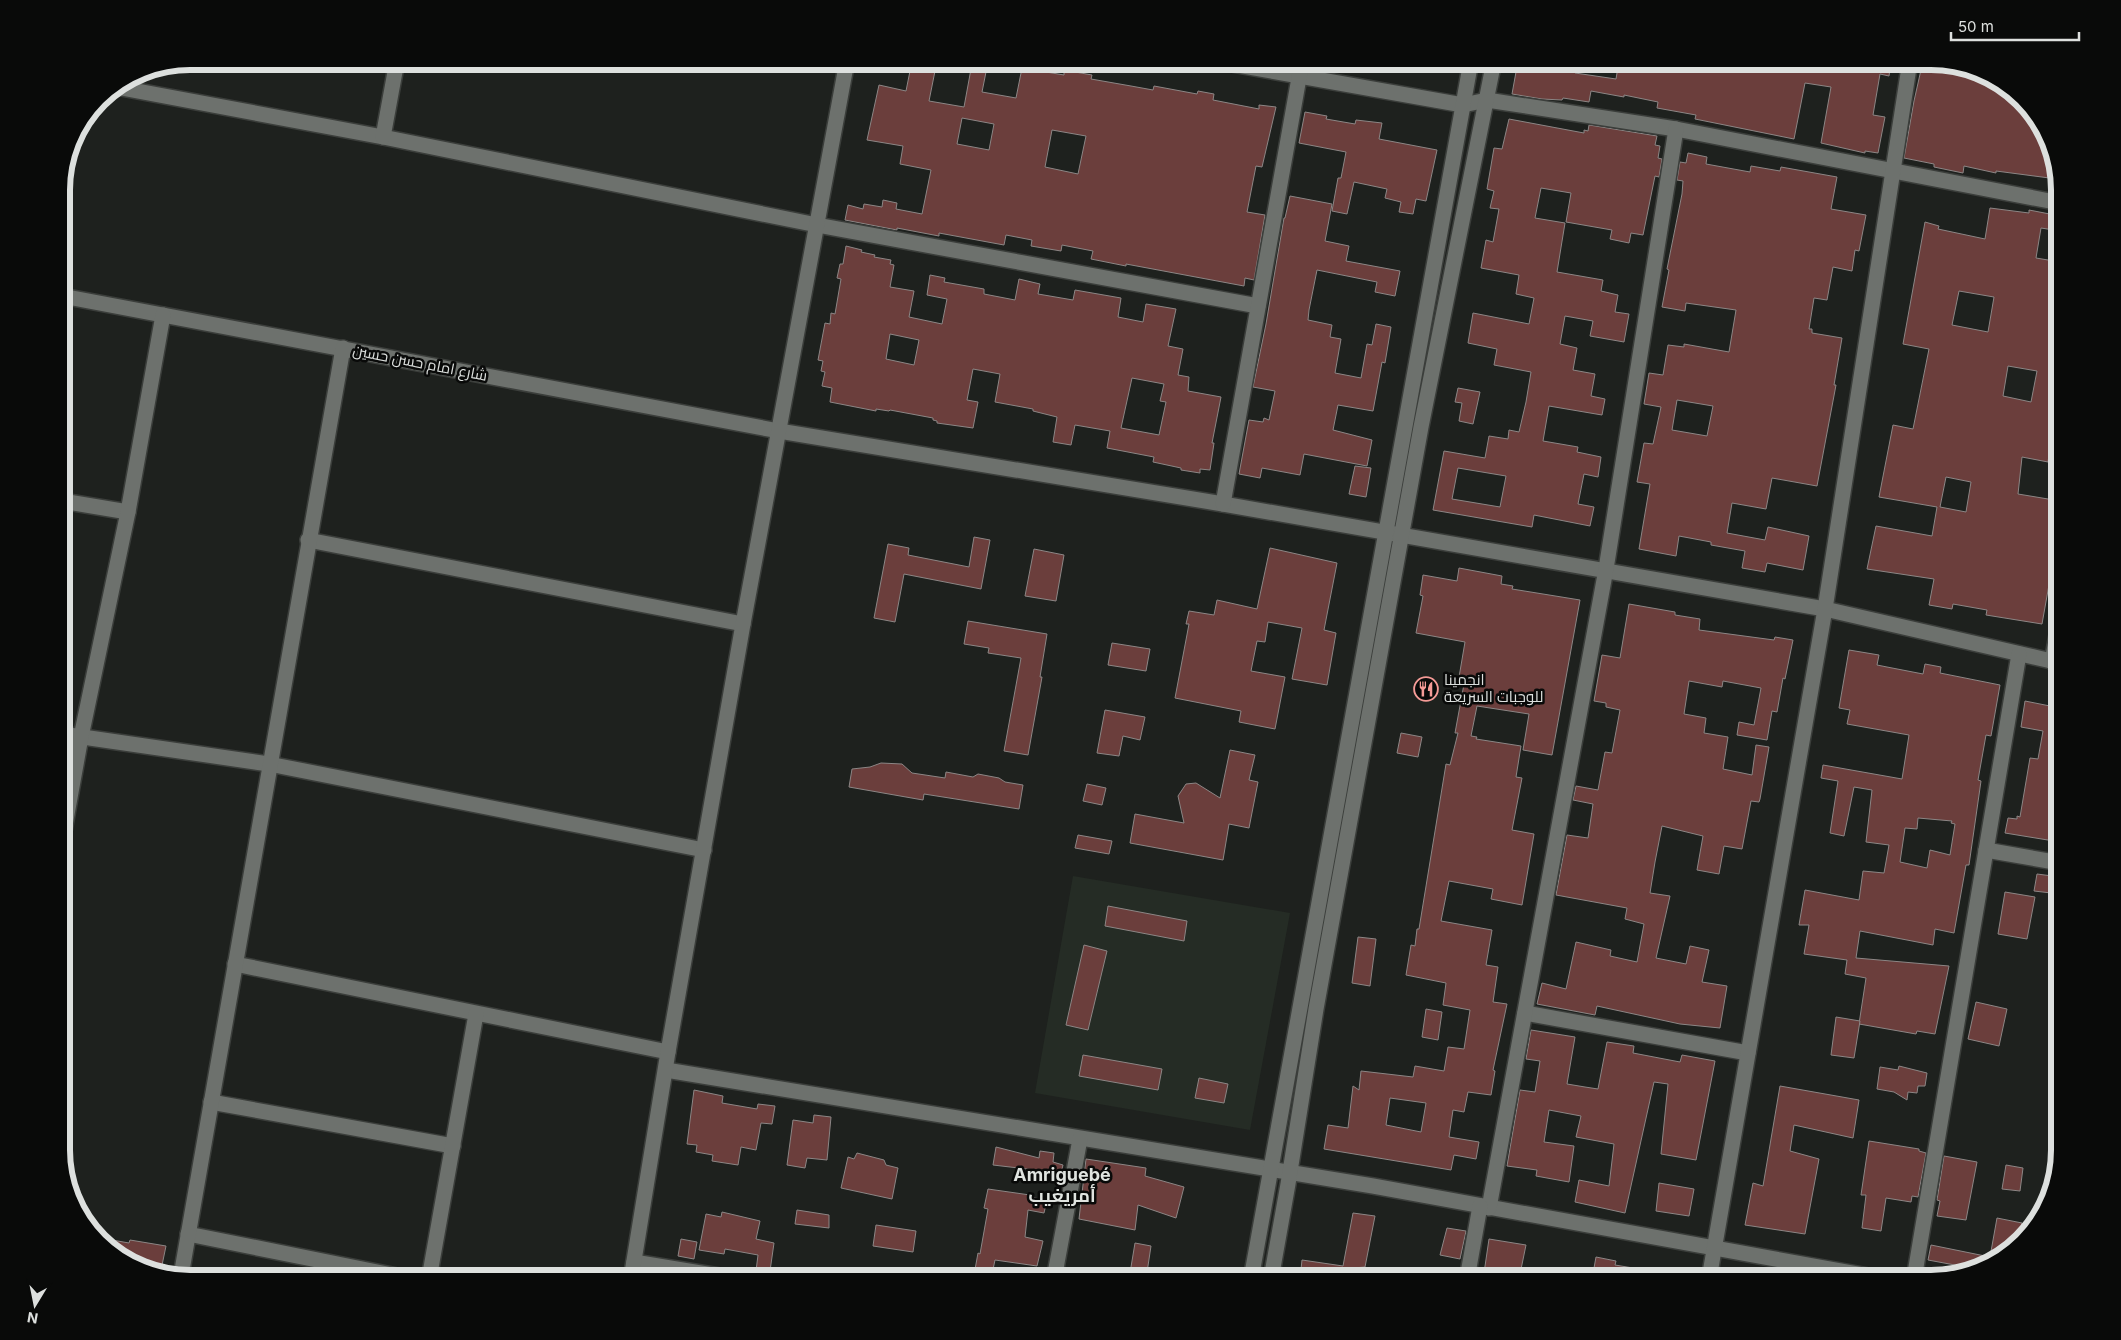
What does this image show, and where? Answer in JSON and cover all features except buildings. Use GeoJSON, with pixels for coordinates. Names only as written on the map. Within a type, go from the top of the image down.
{"type":"FeatureCollection","features":[{"type":"Feature","properties":{"kind":"street"},"geometry":{"type":"LineString","coordinates":[[383,137],[395,70]]}},
{"type":"Feature","properties":{"kind":"street"},"geometry":{"type":"LineString","coordinates":[[633,1270],[668,1052],[743,624],[845,70]]}},
{"type":"Feature","properties":{"kind":"street"},"geometry":{"type":"LineString","coordinates":[[1223,504],[1301,70]]}},
{"type":"Feature","properties":{"kind":"street"},"geometry":{"type":"LineString","coordinates":[[1306,70],[1463,105],[1487,100],[1676,129],[2051,201]]}},
{"type":"Feature","properties":{"kind":"street"},"geometry":{"type":"LineString","coordinates":[[1253,1270],[1469,70]]}},
{"type":"Feature","properties":{"kind":"street"},"geometry":{"type":"LineString","coordinates":[[1273,1270],[1316,1008],[1421,427],[1492,70]]}},
{"type":"Feature","properties":{"kind":"street"},"geometry":{"type":"LineString","coordinates":[[1711,1270],[1825,609],[1909,70]]}},
{"type":"Feature","properties":{"kind":"street"},"geometry":{"type":"LineString","coordinates":[[125,90],[383,137],[817,225],[1258,306]]}},
{"type":"Feature","properties":{"kind":"street"},"geometry":{"type":"LineString","coordinates":[[1469,1270],[1485,1207],[1525,1013],[1606,569],[1676,129]]}},
{"type":"Feature","properties":{"kind":"street","name":"شارع امام حسن حسين"},"geometry":{"type":"LineString","coordinates":[[70,298],[779,431],[1606,569],[1825,609],[2051,661]]}},
{"type":"Feature","properties":{"kind":"street"},"geometry":{"type":"LineString","coordinates":[[70,798],[128,512],[163,315]]}},
{"type":"Feature","properties":{"kind":"street"},"geometry":{"type":"LineString","coordinates":[[182,1270],[343,348]]}},
{"type":"Feature","properties":{"kind":"street"},"geometry":{"type":"LineString","coordinates":[[70,502],[128,512]]}},
{"type":"Feature","properties":{"kind":"street"},"geometry":{"type":"LineString","coordinates":[[308,540],[743,624]]}},
{"type":"Feature","properties":{"kind":"street"},"geometry":{"type":"LineString","coordinates":[[1916,1270],[2019,654]]}},
{"type":"Feature","properties":{"kind":"street"},"geometry":{"type":"LineString","coordinates":[[70,735],[270,764],[704,850]]}},
{"type":"Feature","properties":{"kind":"street"},"geometry":{"type":"LineString","coordinates":[[1986,850],[2051,861]]}},
{"type":"Feature","properties":{"kind":"street"},"geometry":{"type":"LineString","coordinates":[[235,964],[668,1052]]}},
{"type":"Feature","properties":{"kind":"street"},"geometry":{"type":"LineString","coordinates":[[1525,1013],[1748,1053]]}},
{"type":"Feature","properties":{"kind":"street"},"geometry":{"type":"LineString","coordinates":[[431,1270],[476,1014]]}},
{"type":"Feature","properties":{"kind":"street"},"geometry":{"type":"LineString","coordinates":[[666,1070],[1271,1170],[1836,1270]]}},
{"type":"Feature","properties":{"kind":"street"},"geometry":{"type":"LineString","coordinates":[[211,1102],[453,1146]]}},
{"type":"Feature","properties":{"kind":"street"},"geometry":{"type":"LineString","coordinates":[[1056,1270],[1080,1139]]}},
{"type":"Feature","properties":{"kind":"street"},"geometry":{"type":"LineString","coordinates":[[188,1234],[367,1270]]}},
{"type":"Feature","properties":{"kind":"street"},"geometry":{"type":"LineString","coordinates":[[634,1262],[682,1270]]}},
{"type":"Feature","properties":{"kind":"shaded area"},"geometry":{"type":"Polygon","coordinates":[[[1073,876],[1290,913],[1250,1130],[1035,1093],[1073,876]]]}},
{"type":"Feature","properties":{"kind":"place","name":"انجمينا للوجبات السريعة"},"geometry":{"type":"Point","coordinates":[1426,689]}},
{"type":"Feature","properties":{"kind":"district","name":"Amriguebé أمريغيب"},"geometry":{"type":"Point","coordinates":[1062,1185]}}]}
